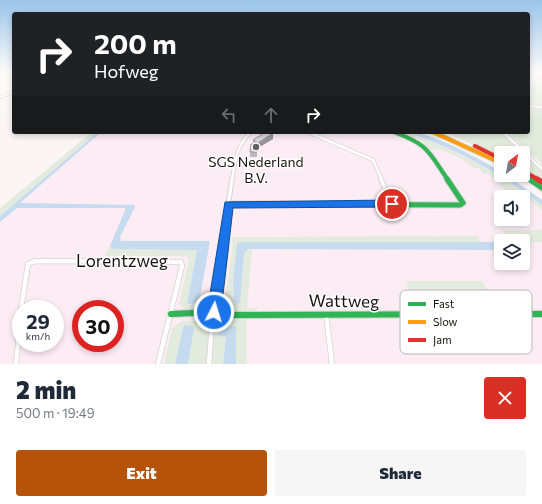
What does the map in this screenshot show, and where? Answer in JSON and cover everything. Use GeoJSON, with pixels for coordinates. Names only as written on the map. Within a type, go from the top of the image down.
{"type":"FeatureCollection","features":[{"type":"Feature","properties":{"kind":"street"},"geometry":{"type":"LineString","coordinates":[[0,97],[12,93]]}},
{"type":"Feature","properties":{"kind":"street"},"geometry":{"type":"LineString","coordinates":[[530,106],[542,107]]}},
{"type":"Feature","properties":{"kind":"street"},"geometry":{"type":"LineString","coordinates":[[209,364],[214,312],[237,150],[243,139],[249,134]]}},
{"type":"Feature","properties":{"kind":"street"},"geometry":{"type":"LineString","coordinates":[[313,134],[372,160],[392,204]]}},
{"type":"Feature","properties":{"kind":"street"},"geometry":{"type":"LineString","coordinates":[[229,204],[460,205],[463,203],[424,144],[399,134]]}},
{"type":"Feature","properties":{"kind":"street"},"geometry":{"type":"LineString","coordinates":[[437,134],[494,160]]}},
{"type":"Feature","properties":{"kind":"street"},"geometry":{"type":"LineString","coordinates":[[446,134],[494,155]]}},
{"type":"Feature","properties":{"kind":"street"},"geometry":{"type":"LineString","coordinates":[[505,134],[542,168]]}},
{"type":"Feature","properties":{"kind":"street"},"geometry":{"type":"LineString","coordinates":[[530,175],[542,182]]}},
{"type":"Feature","properties":{"kind":"street"},"geometry":{"type":"LineString","coordinates":[[530,180],[542,188]]}},
{"type":"Feature","properties":{"kind":"street","name":"Lorentzweg"},"geometry":{"type":"LineString","coordinates":[[22,300],[25,271],[28,264],[35,261],[180,262],[182,266],[158,364]]}},
{"type":"Feature","properties":{"kind":"street","name":"Wattweg"},"geometry":{"type":"LineString","coordinates":[[171,314],[214,312],[222,315],[400,314]]}},
{"type":"Feature","properties":{"kind":"street"},"geometry":{"type":"LineString","coordinates":[[326,314],[332,364]]}},
{"type":"Feature","properties":{"kind":"street"},"geometry":{"type":"LineString","coordinates":[[16,364],[17,352]]}},
{"type":"Feature","properties":{"kind":"shaded area"},"geometry":{"type":"Polygon","coordinates":[[[530,89],[542,89],[542,105],[530,104],[530,89]]]}},
{"type":"Feature","properties":{"kind":"shaded area"},"geometry":{"type":"Polygon","coordinates":[[[530,108],[542,109],[542,164],[530,153],[530,146],[522,146],[508,134],[530,134],[530,108]]]}},
{"type":"Feature","properties":{"kind":"shaded area"},"geometry":{"type":"Polygon","coordinates":[[[90,134],[96,134],[0,216],[0,208],[90,134]]]}},
{"type":"Feature","properties":{"kind":"shaded area"},"geometry":{"type":"Polygon","coordinates":[[[98,134],[415,134],[480,163],[494,172],[494,182],[509,182],[522,190],[494,190],[494,226],[530,226],[530,195],[542,203],[542,364],[232,364],[229,330],[188,330],[181,364],[0,364],[0,219],[98,134]]]}},
{"type":"Feature","properties":{"kind":"shaded area"},"geometry":{"type":"Polygon","coordinates":[[[403,134],[412,134],[450,150],[494,173],[494,179],[489,174],[483,174],[479,168],[474,168],[459,158],[446,152],[434,149],[431,150],[422,141],[403,134]]]}},
{"type":"Feature","properties":{"kind":"shaded area"},"geometry":{"type":"Polygon","coordinates":[[[448,134],[473,134],[477,137],[473,134],[502,134],[515,146],[494,146],[494,155],[448,134]]]}},
{"type":"Feature","properties":{"kind":"shaded area"},"geometry":{"type":"Polygon","coordinates":[[[530,161],[542,171],[542,181],[530,174],[530,161]]]}},
{"type":"Feature","properties":{"kind":"shaded area"},"geometry":{"type":"Polygon","coordinates":[[[497,182],[509,182],[521,190],[505,190],[497,182]]]}},
{"type":"Feature","properties":{"kind":"shaded area"},"geometry":{"type":"Polygon","coordinates":[[[530,197],[542,205],[542,210],[530,201],[530,197]]]}},
{"type":"Feature","properties":{"kind":"shaded area"},"geometry":{"type":"Polygon","coordinates":[[[542,229],[542,242],[530,242],[530,234],[505,234],[502,230],[542,229]]]}},
{"type":"Feature","properties":{"kind":"shaded area"},"geometry":{"type":"Polygon","coordinates":[[[477,236],[481,242],[240,242],[237,244],[233,279],[240,303],[244,253],[246,250],[252,249],[247,308],[258,308],[256,311],[236,312],[224,306],[233,244],[231,237],[477,236]]]}},
{"type":"Feature","properties":{"kind":"shaded area"},"geometry":{"type":"Polygon","coordinates":[[[226,240],[230,247],[221,310],[217,306],[218,299],[221,296],[226,240]]]}},
{"type":"Feature","properties":{"kind":"shaded area"},"geometry":{"type":"Polygon","coordinates":[[[110,246],[112,249],[197,250],[187,304],[205,303],[213,299],[212,303],[206,311],[192,312],[193,309],[184,309],[179,303],[189,260],[186,256],[105,256],[110,246]]]}},
{"type":"Feature","properties":{"kind":"shaded area"},"geometry":{"type":"Polygon","coordinates":[[[406,281],[482,281],[487,290],[410,290],[406,281]]]}},
{"type":"Feature","properties":{"kind":"shaded area"},"geometry":{"type":"Polygon","coordinates":[[[225,318],[247,318],[247,364],[236,364],[236,326],[220,327],[218,335],[226,337],[223,364],[211,364],[214,329],[222,325],[225,318]]]}},
{"type":"Feature","properties":{"kind":"shaded area"},"geometry":{"type":"Polygon","coordinates":[[[182,321],[211,321],[207,364],[188,364],[194,330],[183,328],[175,364],[164,364],[172,328],[182,321]]]}},
{"type":"Feature","properties":{"kind":"water"},"geometry":{"type":"Polygon","coordinates":[[[96,134],[99,134],[20,203],[134,205],[135,207],[120,237],[121,241],[210,241],[199,303],[187,304],[197,250],[112,249],[110,246],[126,208],[17,208],[0,222],[0,216],[96,134]]]}},
{"type":"Feature","properties":{"kind":"water"},"geometry":{"type":"Polygon","coordinates":[[[412,134],[429,136],[468,153],[494,168],[494,172],[460,154],[412,134]]]}},
{"type":"Feature","properties":{"kind":"water"},"geometry":{"type":"Polygon","coordinates":[[[510,182],[516,182],[528,190],[522,190],[510,182]]]}},
{"type":"Feature","properties":{"kind":"water"},"geometry":{"type":"Polygon","coordinates":[[[530,192],[542,200],[542,205],[530,196],[530,192]]]}},
{"type":"Feature","properties":{"kind":"water"},"geometry":{"type":"Polygon","coordinates":[[[240,242],[494,242],[494,250],[248,249],[244,253],[240,303],[237,304],[234,302],[233,279],[237,244],[240,242]]]}},
{"type":"Feature","properties":{"kind":"water"},"geometry":{"type":"Polygon","coordinates":[[[185,325],[193,326],[194,330],[188,364],[175,364],[183,328],[185,325]]]}},
{"type":"Feature","properties":{"kind":"water"},"geometry":{"type":"Polygon","coordinates":[[[236,326],[236,364],[223,364],[226,337],[218,335],[221,327],[236,326]]]}},
{"type":"Feature","properties":{"kind":"building"},"geometry":{"type":"Polygon","coordinates":[[[263,134],[272,134],[258,143],[253,140],[263,134]]]}},
{"type":"Feature","properties":{"kind":"building"},"geometry":{"type":"Polygon","coordinates":[[[251,144],[257,144],[257,152],[250,152],[251,144]]]}},
{"type":"Feature","properties":{"kind":"waterway"},"geometry":{"type":"LineString","coordinates":[[0,98],[12,95]]}},
{"type":"Feature","properties":{"kind":"traffic: fast"},"geometry":{"type":"LineString","coordinates":[[229,204],[460,205],[463,203],[426,147],[416,140],[400,134]]}},
{"type":"Feature","properties":{"kind":"traffic: fast"},"geometry":{"type":"LineString","coordinates":[[530,180],[542,188]]}},
{"type":"Feature","properties":{"kind":"traffic: fast"},"geometry":{"type":"LineString","coordinates":[[171,314],[214,312],[222,315],[400,314]]}},
{"type":"Feature","properties":{"kind":"traffic: fast"},"geometry":{"type":"LineString","coordinates":[[532,314],[542,314]]}},
{"type":"Feature","properties":{"kind":"traffic: slow"},"geometry":{"type":"LineString","coordinates":[[437,134],[494,160]]}},
{"type":"Feature","properties":{"kind":"traffic: jam"},"geometry":{"type":"LineString","coordinates":[[475,146],[494,156]]}},
{"type":"Feature","properties":{"kind":"traffic: jam"},"geometry":{"type":"LineString","coordinates":[[530,175],[542,182]]}},
{"type":"Feature","properties":{"kind":"place","name":"SGS Nederland B.V."},"geometry":{"type":"Point","coordinates":[256,147]}},
{"type":"Feature","properties":{"kind":"route"},"geometry":{"type":"LineString","coordinates":[[214,312],[213,310],[229,204],[392,204]]}}]}
